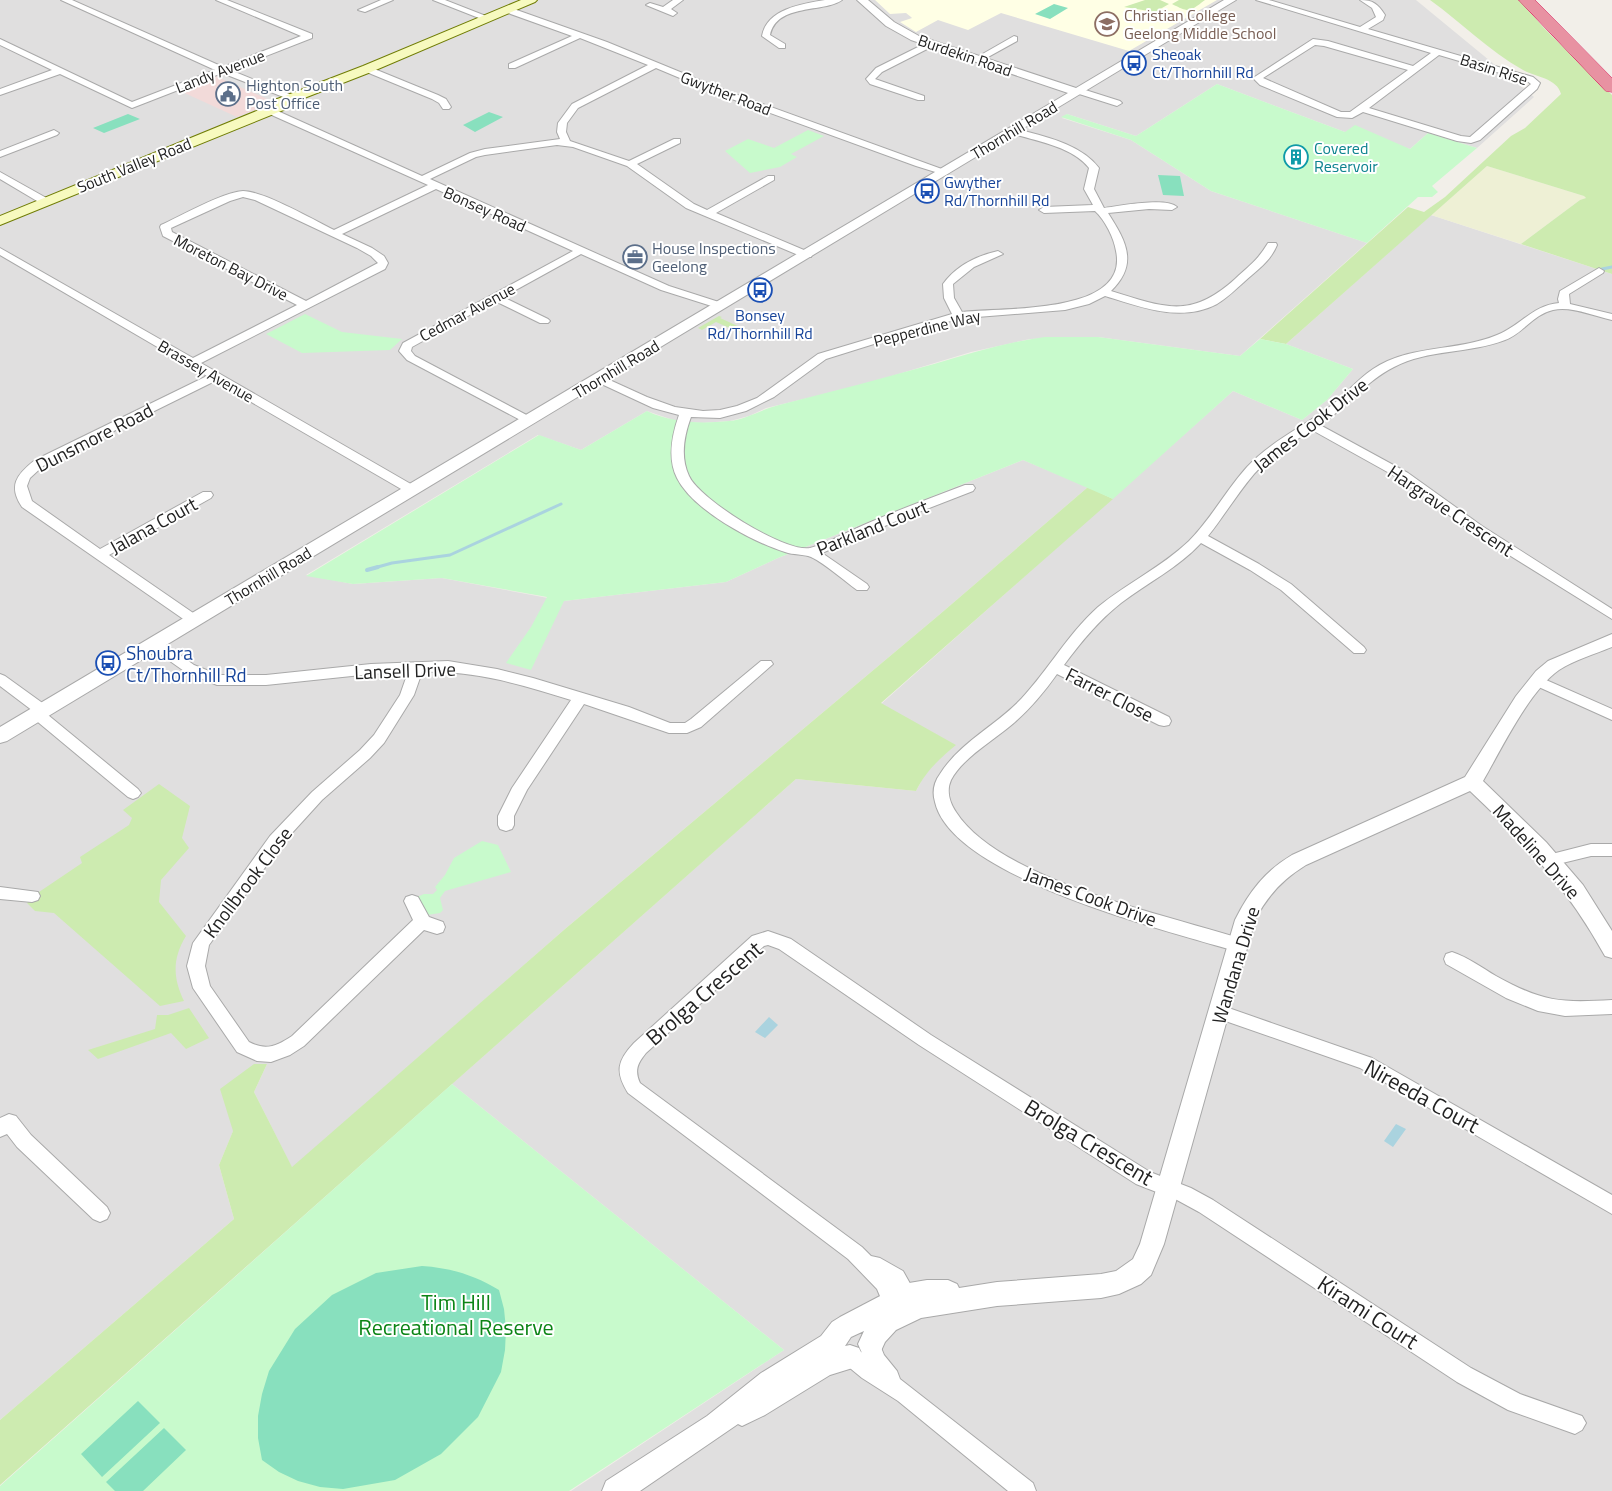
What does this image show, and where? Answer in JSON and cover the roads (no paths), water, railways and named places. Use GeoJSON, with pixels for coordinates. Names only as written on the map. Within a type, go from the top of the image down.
{"type":"FeatureCollection","features":[{"type":"Feature","properties":{"kind":"highway"},"geometry":{"type":"LineString","coordinates":[[1527,0],[1612,87]]}},
{"type":"Feature","properties":{"kind":"highway"},"geometry":{"type":"LineString","coordinates":[[1548,0],[1612,65]]}},
{"type":"Feature","properties":{"kind":"main road","name":"South Valley Road"},"geometry":{"type":"LineString","coordinates":[[0,221],[280,106],[530,0]]}},
{"type":"Feature","properties":{"kind":"street"},"geometry":{"type":"LineString","coordinates":[[65,0],[223,70],[227,75],[291,100]]}},
{"type":"Feature","properties":{"kind":"street","name":"Landy Avenue"},"geometry":{"type":"LineString","coordinates":[[59,71],[132,106],[309,36],[220,0]]}},
{"type":"Feature","properties":{"kind":"street"},"geometry":{"type":"LineString","coordinates":[[362,10],[389,0]]}},
{"type":"Feature","properties":{"kind":"street"},"geometry":{"type":"LineString","coordinates":[[437,0],[487,18]]}},
{"type":"Feature","properties":{"kind":"street"},"geometry":{"type":"LineString","coordinates":[[664,10],[679,0]]}},
{"type":"Feature","properties":{"kind":"street"},"geometry":{"type":"LineString","coordinates":[[782,46],[766,36],[767,26],[774,19],[794,10],[838,0]]}},
{"type":"Feature","properties":{"kind":"street","name":"Burdekin Road"},"geometry":{"type":"LineString","coordinates":[[862,0],[890,24],[930,44],[1078,91]]}},
{"type":"Feature","properties":{"kind":"street","name":"Thornhill Road"},"geometry":{"type":"LineString","coordinates":[[0,736],[807,255],[1230,0]]}},
{"type":"Feature","properties":{"kind":"street","name":"Basin Rise"},"geometry":{"type":"LineString","coordinates":[[1260,0],[1530,79],[1534,81],[1535,85],[1477,138],[1471,140],[1460,139],[1362,109]]}},
{"type":"Feature","properties":{"kind":"street"},"geometry":{"type":"LineString","coordinates":[[1361,30],[1380,18],[1381,15],[1374,6],[1364,0]]}},
{"type":"Feature","properties":{"kind":"street"},"geometry":{"type":"LineString","coordinates":[[650,5],[673,13]]}},
{"type":"Feature","properties":{"kind":"street","name":"Gwyther Road"},"geometry":{"type":"LineString","coordinates":[[508,10],[580,35],[722,92],[945,172]]}},
{"type":"Feature","properties":{"kind":"street"},"geometry":{"type":"LineString","coordinates":[[512,66],[580,35]]}},
{"type":"Feature","properties":{"kind":"street"},"geometry":{"type":"LineString","coordinates":[[976,60],[1014,39]]}},
{"type":"Feature","properties":{"kind":"street"},"geometry":{"type":"LineString","coordinates":[[0,42],[59,71]]}},
{"type":"Feature","properties":{"kind":"street"},"geometry":{"type":"LineString","coordinates":[[1414,69],[1325,43],[1312,42],[1257,78],[1263,83],[1335,113],[1352,115],[1437,52]]}},
{"type":"Feature","properties":{"kind":"street"},"geometry":{"type":"LineString","coordinates":[[921,98],[873,82],[870,79],[873,74],[930,44]]}},
{"type":"Feature","properties":{"kind":"street"},"geometry":{"type":"LineString","coordinates":[[566,142],[563,138],[561,123],[567,112],[574,106],[656,65]]}},
{"type":"Feature","properties":{"kind":"street"},"geometry":{"type":"LineString","coordinates":[[367,69],[435,97],[443,101],[446,107]]}},
{"type":"Feature","properties":{"kind":"street"},"geometry":{"type":"LineString","coordinates":[[0,92],[59,71]]}},
{"type":"Feature","properties":{"kind":"street"},"geometry":{"type":"LineString","coordinates":[[1078,91],[1117,103]]}},
{"type":"Feature","properties":{"kind":"street","name":"Bonsey Road"},"geometry":{"type":"LineString","coordinates":[[266,111],[714,310]]}},
{"type":"Feature","properties":{"kind":"street","name":"Pepperdine Way"},"geometry":{"type":"LineString","coordinates":[[599,379],[661,408],[686,414],[722,414],[748,407],[774,393],[817,359],[959,316],[1001,311],[1058,308],[1078,304],[1104,292],[1111,286],[1123,266],[1124,252],[1119,239],[1088,189],[1095,171],[1090,160],[1072,151],[1013,131]]}},
{"type":"Feature","properties":{"kind":"street"},"geometry":{"type":"LineString","coordinates":[[0,154],[54,133]]}},
{"type":"Feature","properties":{"kind":"street"},"geometry":{"type":"LineString","coordinates":[[421,180],[479,154],[566,142],[630,164],[690,206],[807,255]]}},
{"type":"Feature","properties":{"kind":"street"},"geometry":{"type":"LineString","coordinates":[[630,164],[677,142]]}},
{"type":"Feature","properties":{"kind":"street"},"geometry":{"type":"LineString","coordinates":[[0,175],[46,202]]}},
{"type":"Feature","properties":{"kind":"street"},"geometry":{"type":"LineString","coordinates":[[709,213],[771,178]]}},
{"type":"Feature","properties":{"kind":"street"},"geometry":{"type":"LineString","coordinates":[[334,234],[434,186]]}},
{"type":"Feature","properties":{"kind":"street","name":"Moreton Bay Drive"},"geometry":{"type":"LineString","coordinates":[[192,363],[307,306],[375,271],[383,263],[374,253],[248,194],[232,196],[165,228],[167,234],[307,306]]}},
{"type":"Feature","properties":{"kind":"street"},"geometry":{"type":"LineString","coordinates":[[1044,210],[1149,206],[1172,207]]}},
{"type":"Feature","properties":{"kind":"street"},"geometry":{"type":"LineString","coordinates":[[1104,292],[1158,307],[1184,310],[1204,306],[1214,301],[1266,259],[1272,244]]}},
{"type":"Feature","properties":{"kind":"street","name":"Brassey Avenue"},"geometry":{"type":"LineString","coordinates":[[0,251],[412,490]]}},
{"type":"Feature","properties":{"kind":"street","name":"Cedmar Avenue"},"geometry":{"type":"LineString","coordinates":[[530,420],[411,358],[405,351],[407,345],[414,341],[580,251]]}},
{"type":"Feature","properties":{"kind":"street"},"geometry":{"type":"LineString","coordinates":[[959,316],[948,298],[948,284],[962,269],[977,260],[998,254]]}},
{"type":"Feature","properties":{"kind":"street"},"geometry":{"type":"LineString","coordinates":[[1566,307],[1562,299],[1564,293],[1599,270]]}},
{"type":"Feature","properties":{"kind":"street","name":"Bonsey Road"},"geometry":{"type":"LineString","coordinates":[[665,288],[693,303],[714,310]]}},
{"type":"Feature","properties":{"kind":"street"},"geometry":{"type":"LineString","coordinates":[[495,297],[544,321]]}},
{"type":"Feature","properties":{"kind":"street","name":"James Cook Drive"},"geometry":{"type":"LineString","coordinates":[[1239,945],[1129,912],[1055,886],[1002,861],[959,831],[949,819],[941,794],[943,780],[956,762],[1020,710],[1039,690],[1081,633],[1097,616],[1185,552],[1260,461],[1287,439],[1312,425],[1340,405],[1370,377],[1387,365],[1420,354],[1480,344],[1500,338],[1520,328],[1541,310],[1566,307],[1612,317]]}},
{"type":"Feature","properties":{"kind":"street","name":"Dunsmore Road"},"geometry":{"type":"LineString","coordinates":[[194,620],[27,504],[21,497],[20,490],[25,476],[39,463],[215,376]]}},
{"type":"Feature","properties":{"kind":"street","name":"Parkland Court"},"geometry":{"type":"LineString","coordinates":[[686,414],[677,438],[676,453],[683,478],[693,494],[722,515],[783,547],[801,552],[812,552],[896,516],[969,488]]}},
{"type":"Feature","properties":{"kind":"street","name":"Hargrave Crescent"},"geometry":{"type":"LineString","coordinates":[[1312,425],[1404,476],[1477,529],[1612,615]]}},
{"type":"Feature","properties":{"kind":"street","name":"Jalana Court"},"geometry":{"type":"LineString","coordinates":[[100,554],[207,495]]}},
{"type":"Feature","properties":{"kind":"street"},"geometry":{"type":"LineString","coordinates":[[1199,537],[1285,586],[1322,615],[1359,650]]}},
{"type":"Feature","properties":{"kind":"street"},"geometry":{"type":"LineString","coordinates":[[812,552],[862,587]]}},
{"type":"Feature","properties":{"kind":"street","name":"Hargrave Crescent"},"geometry":{"type":"LineString","coordinates":[[1589,599],[1612,606]]}},
{"type":"Feature","properties":{"kind":"street"},"geometry":{"type":"LineString","coordinates":[[1472,782],[1522,700],[1537,681],[1554,665],[1610,639]]}},
{"type":"Feature","properties":{"kind":"street","name":"Lansell Drive"},"geometry":{"type":"LineString","coordinates":[[155,644],[189,668],[217,680],[266,680],[417,666],[468,668],[533,683],[624,711],[668,728],[678,734],[696,723],[766,664]]}},
{"type":"Feature","properties":{"kind":"street","name":"Knollbrook Close"},"geometry":{"type":"LineString","coordinates":[[412,901],[430,925],[298,1041],[276,1054],[263,1055],[252,1053],[243,1047],[202,988],[197,975],[196,966],[201,943],[256,865],[294,820],[379,740],[407,695],[417,666]]}},
{"type":"Feature","properties":{"kind":"street","name":"Farrer Close"},"geometry":{"type":"LineString","coordinates":[[1056,666],[1164,721]]}},
{"type":"Feature","properties":{"kind":"street"},"geometry":{"type":"LineString","coordinates":[[0,679],[41,712],[133,793]]}},
{"type":"Feature","properties":{"kind":"street"},"geometry":{"type":"LineString","coordinates":[[1537,681],[1612,715]]}},
{"type":"Feature","properties":{"kind":"street"},"geometry":{"type":"LineString","coordinates":[[506,825],[506,816],[520,788],[580,698]]}},
{"type":"Feature","properties":{"kind":"street","name":"Wandana Drive"},"geometry":{"type":"LineString","coordinates":[[616,1491],[716,1424],[757,1391],[830,1345],[845,1328],[902,1302],[934,1304],[1007,1293],[1101,1286],[1119,1282],[1132,1276],[1142,1267],[1148,1256],[1246,920],[1254,900],[1287,867],[1319,850],[1472,782]]}},
{"type":"Feature","properties":{"kind":"street","name":"Madeline Drive"},"geometry":{"type":"LineString","coordinates":[[1472,782],[1518,825],[1550,860],[1575,890],[1612,950]]}},
{"type":"Feature","properties":{"kind":"street"},"geometry":{"type":"LineString","coordinates":[[1550,860],[1591,850],[1612,850]]}},
{"type":"Feature","properties":{"kind":"street"},"geometry":{"type":"LineString","coordinates":[[0,893],[32,896]]}},
{"type":"Feature","properties":{"kind":"street","name":"Brolga Crescent"},"geometry":{"type":"LineString","coordinates":[[902,1302],[855,1253],[634,1088],[629,1080],[627,1070],[629,1060],[640,1048],[758,941],[768,938],[785,944],[925,1040],[1143,1178],[1168,1188]]}},
{"type":"Feature","properties":{"kind":"street"},"geometry":{"type":"LineString","coordinates":[[1452,959],[1527,1000],[1549,1007],[1572,1009],[1612,1007]]}},
{"type":"Feature","properties":{"kind":"street","name":"Nireeda Court"},"geometry":{"type":"LineString","coordinates":[[1220,1012],[1366,1063],[1612,1205]]}},
{"type":"Feature","properties":{"kind":"street"},"geometry":{"type":"LineString","coordinates":[[5,1125],[100,1213]]}},
{"type":"Feature","properties":{"kind":"street","name":"Kirami Court"},"geometry":{"type":"LineString","coordinates":[[1168,1188],[1206,1206],[1464,1375],[1516,1403],[1575,1423]]}},
{"type":"Feature","properties":{"kind":"street","name":"Wandana Drive"},"geometry":{"type":"LineString","coordinates":[[716,1424],[758,1406],[821,1365],[861,1351],[902,1302]]}},
{"type":"Feature","properties":{"kind":"street"},"geometry":{"type":"LineString","coordinates":[[845,1328],[838,1339],[840,1348],[861,1351],[869,1371],[905,1394],[1023,1490]]}},
{"type":"Feature","properties":{"kind":"water"},"geometry":{"type":"Polygon","coordinates":[[[769,1017],[778,1025],[765,1038],[755,1032],[769,1017]]]}},
{"type":"Feature","properties":{"kind":"water"},"geometry":{"type":"Polygon","coordinates":[[[1396,1124],[1406,1129],[1393,1147],[1384,1141],[1396,1124]]]}},
{"type":"Feature","properties":{"kind":"waterway"},"geometry":{"type":"LineString","coordinates":[[1602,269],[1612,267]]}},
{"type":"Feature","properties":{"kind":"waterway"},"geometry":{"type":"LineString","coordinates":[[374,568],[392,563],[450,555],[561,504]]}},
{"type":"Feature","properties":{"kind":"waterway"},"geometry":{"type":"LineString","coordinates":[[367,570],[378,567]]}},
{"type":"Feature","properties":{"kind":"place","name":"Christian College Geelong Middle School"},"geometry":{"type":"Point","coordinates":[1107,24]}},
{"type":"Feature","properties":{"kind":"place","name":"Sheoak Ct/Thornhill Rd"},"geometry":{"type":"Point","coordinates":[1134,63]}},
{"type":"Feature","properties":{"kind":"place","name":"Highton South Post Office"},"geometry":{"type":"Point","coordinates":[228,94]}},
{"type":"Feature","properties":{"kind":"place","name":"Covered Reservoir"},"geometry":{"type":"Point","coordinates":[1296,157]}},
{"type":"Feature","properties":{"kind":"place","name":"Gwyther Rd/Thornhill Rd"},"geometry":{"type":"Point","coordinates":[927,191]}},
{"type":"Feature","properties":{"kind":"place","name":"House Inspections Geelong"},"geometry":{"type":"Point","coordinates":[635,257]}},
{"type":"Feature","properties":{"kind":"place","name":"Bonsey Rd/Thornhill Rd"},"geometry":{"type":"Point","coordinates":[760,290]}},
{"type":"Feature","properties":{"kind":"place","name":"Shoubra Ct/Thornhill Rd"},"geometry":{"type":"Point","coordinates":[108,663]}},
{"type":"Feature","properties":{"kind":"park label","name":"Tim Hill Recreational Reserve"},"geometry":{"type":"Point","coordinates":[456,1314]}}]}
